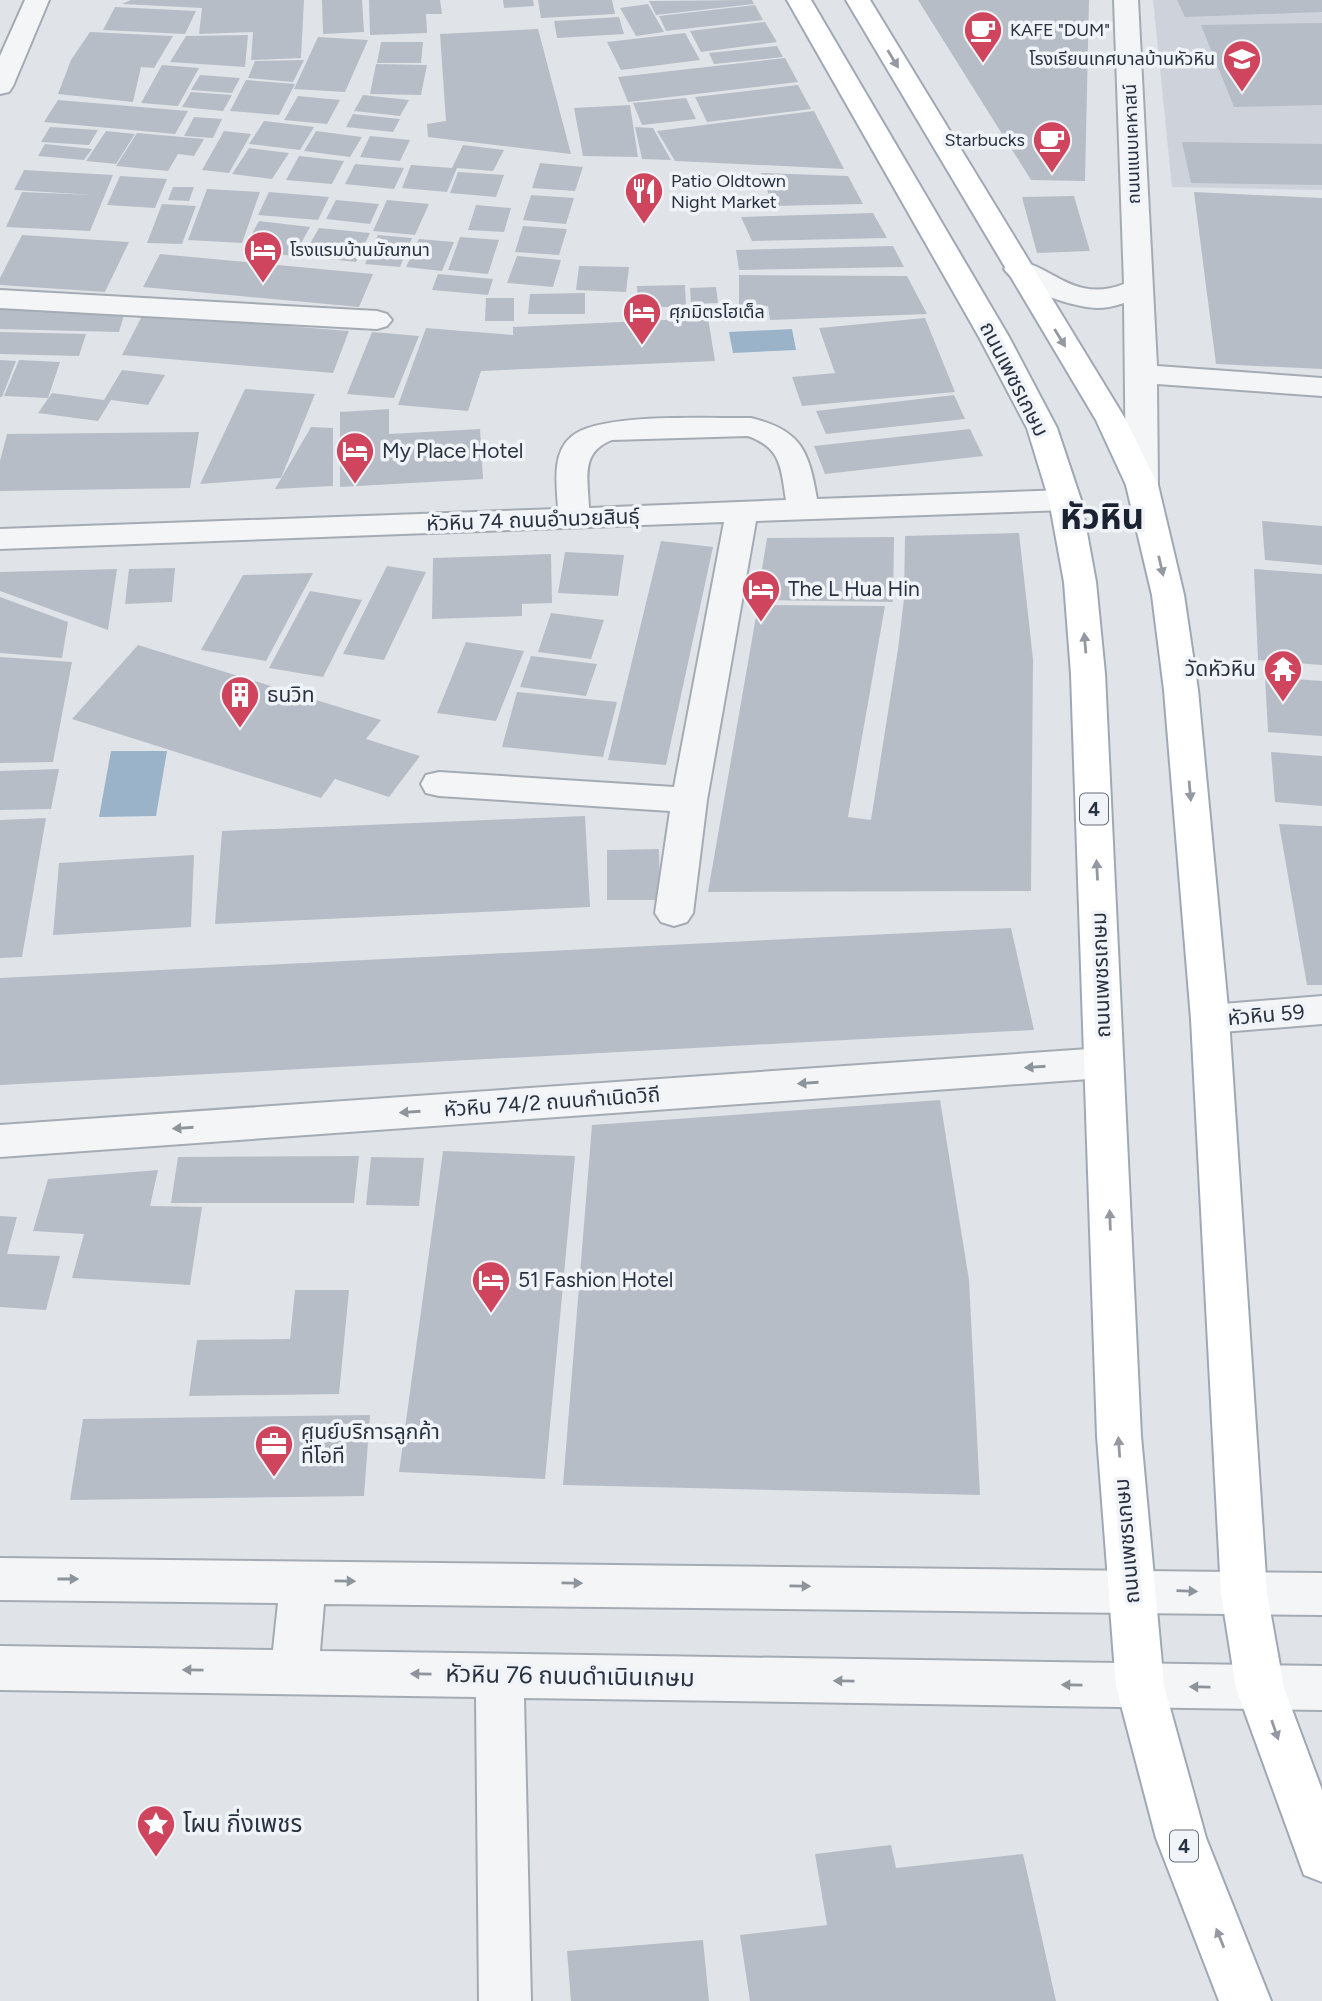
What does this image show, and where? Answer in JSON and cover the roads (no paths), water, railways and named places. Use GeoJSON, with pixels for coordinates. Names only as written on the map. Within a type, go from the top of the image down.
{"type":"FeatureCollection","features":[{"type":"Feature","properties":{"kind":"main road","name":"ถนนเพชรเกษม"},"geometry":{"type":"LineString","coordinates":[[799,0],[994,337],[1042,428],[1065,500],[1080,582],[1088,674],[1119,1437],[1140,1686],[1181,1838],[1245,2001]]}},
{"type":"Feature","properties":{"kind":"main road"},"geometry":{"type":"LineString","coordinates":[[858,0],[1111,421],[1142,485],[1168,595],[1181,690],[1210,1019],[1244,1592],[1260,1688],[1322,1858]]}},
{"type":"Feature","properties":{"kind":"street"},"geometry":{"type":"LineString","coordinates":[[0,86],[37,0]]}},
{"type":"Feature","properties":{"kind":"street","name":"ถนนแนบเคหาสน์"},"geometry":{"type":"LineString","coordinates":[[1126,0],[1142,374],[1142,485]]}},
{"type":"Feature","properties":{"kind":"street"},"geometry":{"type":"LineString","coordinates":[[1018,269],[1047,286],[1080,296],[1105,299],[1138,289]]}},
{"type":"Feature","properties":{"kind":"street"},"geometry":{"type":"LineString","coordinates":[[0,299],[377,320]]}},
{"type":"Feature","properties":{"kind":"street"},"geometry":{"type":"LineString","coordinates":[[1142,374],[1322,387]]}},
{"type":"Feature","properties":{"kind":"street"},"geometry":{"type":"LineString","coordinates":[[574,519],[574,454],[581,444],[608,431],[751,427],[768,432],[780,438],[794,458],[803,510]]}},
{"type":"Feature","properties":{"kind":"street","name":"หัวหิน 74 ถนนอำนวยสินธุ์"},"geometry":{"type":"LineString","coordinates":[[0,539],[1065,500]]}},
{"type":"Feature","properties":{"kind":"street"},"geometry":{"type":"LineString","coordinates":[[674,912],[689,800],[742,512]]}},
{"type":"Feature","properties":{"kind":"street"},"geometry":{"type":"LineString","coordinates":[[439,784],[689,800]]}},
{"type":"Feature","properties":{"kind":"street","name":"หัวหิน 59"},"geometry":{"type":"LineString","coordinates":[[1210,1019],[1322,1010]]}},
{"type":"Feature","properties":{"kind":"street","name":"หัวหิน 74/2 ถนนกำเนิดวิถี"},"geometry":{"type":"LineString","coordinates":[[0,1141],[1103,1063]]}},
{"type":"Feature","properties":{"kind":"street"},"geometry":{"type":"LineString","coordinates":[[0,1579],[1131,1589],[1322,1594]]}},
{"type":"Feature","properties":{"kind":"street"},"geometry":{"type":"LineString","coordinates":[[295,1671],[303,1581]]}},
{"type":"Feature","properties":{"kind":"street","name":"หัวหิน 76 ถนนดำเนินเกษม"},"geometry":{"type":"LineString","coordinates":[[0,1668],[1322,1688]]}},
{"type":"Feature","properties":{"kind":"street"},"geometry":{"type":"LineString","coordinates":[[500,1675],[505,2001]]}},
{"type":"Feature","properties":{"kind":"water"},"geometry":{"type":"Polygon","coordinates":[[[792,329],[796,350],[733,353],[729,332],[792,329]]]}},
{"type":"Feature","properties":{"kind":"water"},"geometry":{"type":"Polygon","coordinates":[[[111,751],[167,751],[156,816],[99,817],[111,751]]]}},
{"type":"Feature","properties":{"kind":"place","name":"KAFE \"DUM\""},"geometry":{"type":"Point","coordinates":[983,64]}},
{"type":"Feature","properties":{"kind":"place","name":"โรงเรียนเทศบาลบ้านหัวหิน"},"geometry":{"type":"Point","coordinates":[1242,93]}},
{"type":"Feature","properties":{"kind":"place","name":"Starbucks"},"geometry":{"type":"Point","coordinates":[1052,174]}},
{"type":"Feature","properties":{"kind":"place","name":"Patio Oldtown Night Market"},"geometry":{"type":"Point","coordinates":[644,225]}},
{"type":"Feature","properties":{"kind":"place","name":"โรงแรมบ้านมัณฑนา"},"geometry":{"type":"Point","coordinates":[263,284]}},
{"type":"Feature","properties":{"kind":"place","name":"ศุภมิตรโฮเต็ล"},"geometry":{"type":"Point","coordinates":[642,346]}},
{"type":"Feature","properties":{"kind":"place","name":"My Place Hotel"},"geometry":{"type":"Point","coordinates":[355,485]}},
{"type":"Feature","properties":{"kind":"place","name":"The L Hua Hin"},"geometry":{"type":"Point","coordinates":[761,623]}},
{"type":"Feature","properties":{"kind":"place","name":"วัดหัวหิน"},"geometry":{"type":"Point","coordinates":[1283,703]}},
{"type":"Feature","properties":{"kind":"place","name":"ธนวิท"},"geometry":{"type":"Point","coordinates":[240,729]}},
{"type":"Feature","properties":{"kind":"place","name":"51 Fashion Hotel"},"geometry":{"type":"Point","coordinates":[491,1314]}},
{"type":"Feature","properties":{"kind":"place","name":"ศูนย์บริการลูกค้า ทีโอที"},"geometry":{"type":"Point","coordinates":[274,1478]}},
{"type":"Feature","properties":{"kind":"place","name":"โผน กิ่งเพชร"},"geometry":{"type":"Point","coordinates":[156,1858]}},
{"type":"Feature","properties":{"kind":"district","name":"หัวหิน"},"geometry":{"type":"Point","coordinates":[1102,517]}}]}
